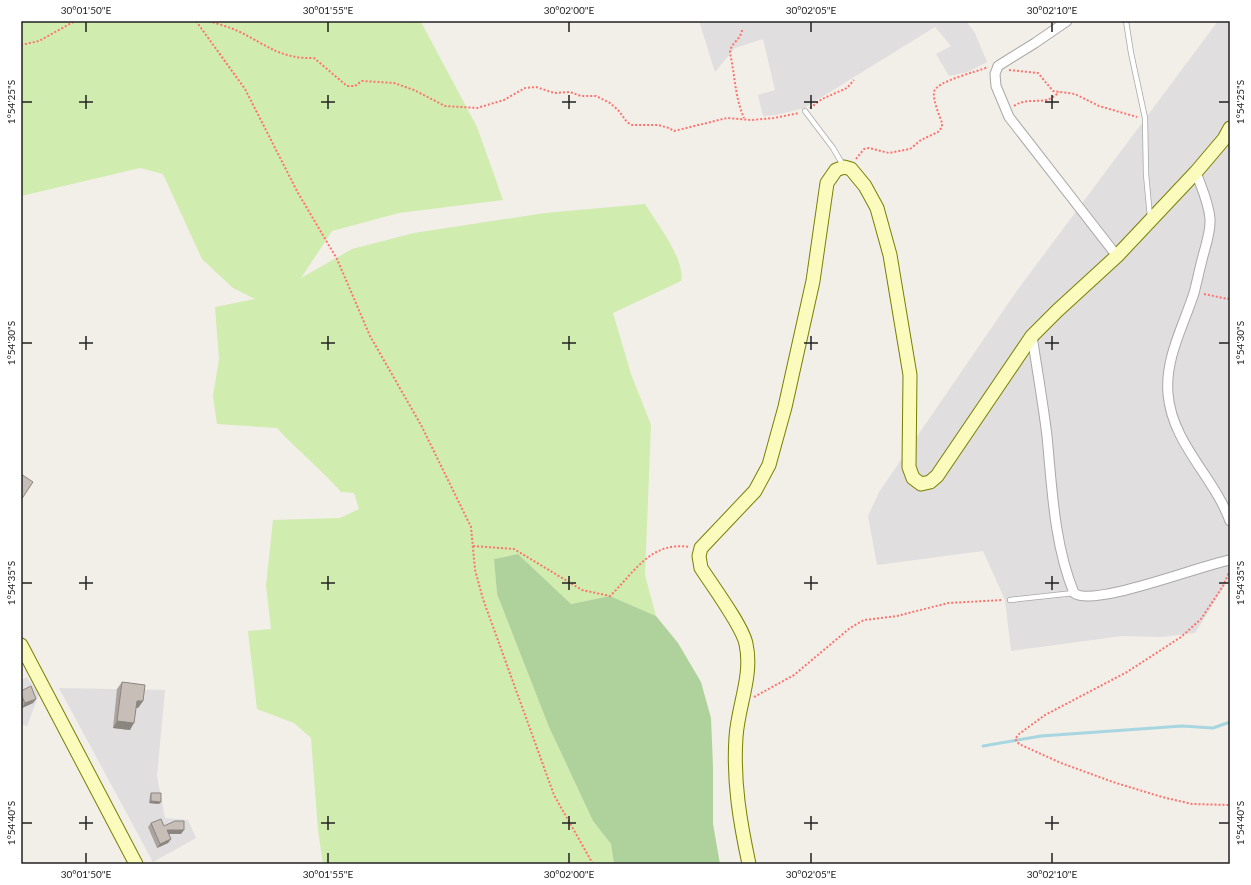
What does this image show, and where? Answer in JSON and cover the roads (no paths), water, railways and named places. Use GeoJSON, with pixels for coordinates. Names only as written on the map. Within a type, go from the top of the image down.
{"type":"FeatureCollection","features":[{"type":"Feature","properties":{"kind":"main road"},"geometry":{"type":"LineString","coordinates":[[749,864],[738,806],[734,771],[736,735],[747,674],[748,659],[746,642],[701,568],[699,556],[701,548],[755,491],[769,465],[785,407],[813,281],[827,183],[836,170],[847,168],[865,186],[877,208],[890,255],[910,375],[909,467],[913,478],[921,484],[930,482],[937,476],[1032,336],[1117,256],[1196,172],[1224,139],[1230,128]]}},
{"type":"Feature","properties":{"kind":"main road"},"geometry":{"type":"LineString","coordinates":[[21,645],[136,864]]}},
{"type":"Feature","properties":{"kind":"street"},"geometry":{"type":"LineString","coordinates":[[1066,21],[1035,43],[998,66],[995,74],[996,86],[1007,113],[1117,256]]}},
{"type":"Feature","properties":{"kind":"street"},"geometry":{"type":"LineString","coordinates":[[1196,172],[1210,220],[1209,232],[1194,291],[1169,362],[1167,374],[1168,396],[1172,417],[1183,442],[1205,473],[1227,512],[1230,521]]}},
{"type":"Feature","properties":{"kind":"street"},"geometry":{"type":"LineString","coordinates":[[1032,336],[1046,426],[1057,525],[1067,577],[1074,593],[1083,597],[1116,592],[1170,578],[1218,562],[1230,560]]}},
{"type":"Feature","properties":{"kind":"lane"},"geometry":{"type":"LineString","coordinates":[[1126,21],[1131,53],[1145,118],[1146,174],[1150,220]]}},
{"type":"Feature","properties":{"kind":"lane"},"geometry":{"type":"LineString","coordinates":[[805,111],[847,168]]}},
{"type":"Feature","properties":{"kind":"lane"},"geometry":{"type":"LineString","coordinates":[[1010,600],[1074,593]]}},
{"type":"Feature","properties":{"kind":"waterway"},"geometry":{"type":"LineString","coordinates":[[983,746],[1041,736],[1182,726],[1213,728],[1230,722]]}}]}
